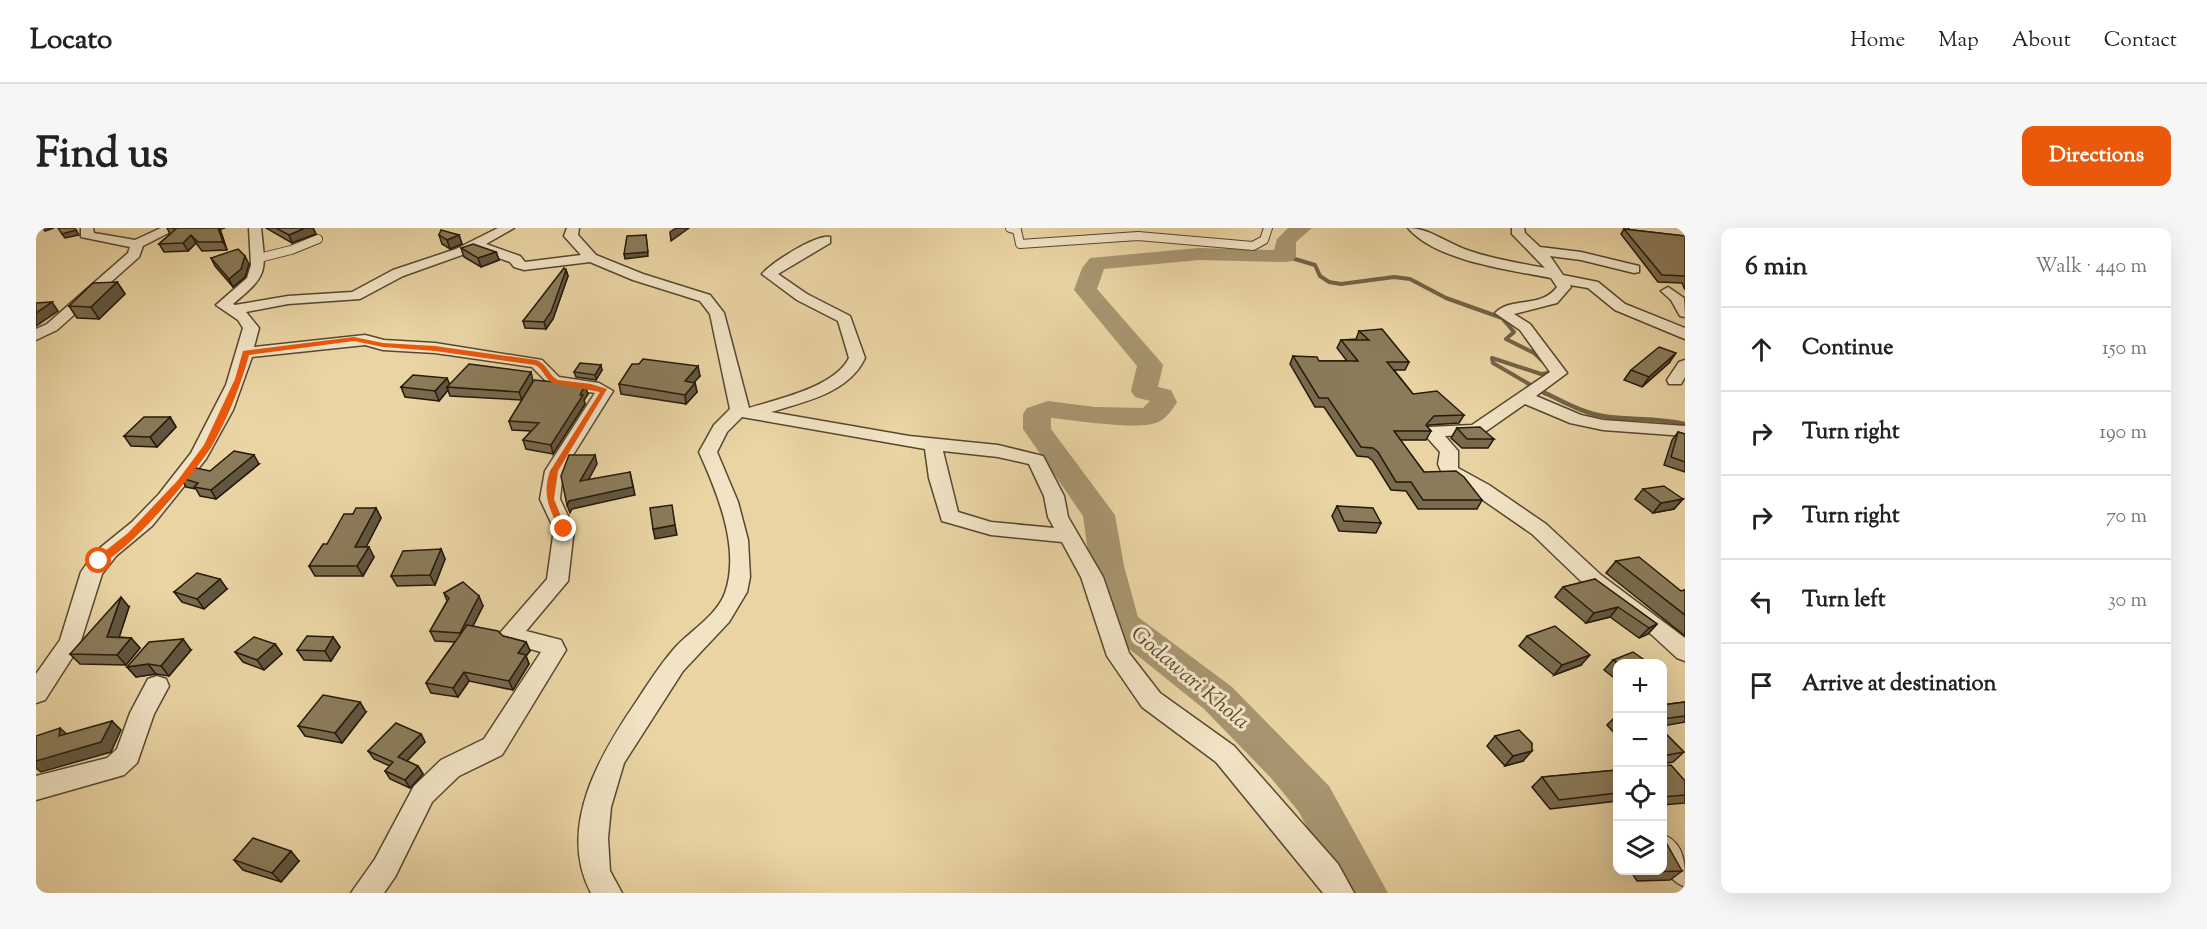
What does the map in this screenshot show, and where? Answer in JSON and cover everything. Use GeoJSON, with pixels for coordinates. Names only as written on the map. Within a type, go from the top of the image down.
{"type":"FeatureCollection","features":[{"type":"Feature","properties":{"kind":"main road"},"geometry":{"type":"LineString","coordinates":[[1638,228],[1685,234]]}},
{"type":"Feature","properties":{"kind":"street"},"geometry":{"type":"LineString","coordinates":[[87,228],[86,234],[90,236],[137,244],[172,228]]}},
{"type":"Feature","properties":{"kind":"street"},"geometry":{"type":"LineString","coordinates":[[36,693],[71,641],[85,584],[99,561],[131,536],[182,482],[208,445],[238,379],[245,353],[250,322],[223,305],[253,280],[259,258],[255,228]]}},
{"type":"Feature","properties":{"kind":"street"},"geometry":{"type":"LineString","coordinates":[[234,310],[288,300],[355,296],[398,273],[475,245],[508,228]]}},
{"type":"Feature","properties":{"kind":"street"},"geometry":{"type":"LineString","coordinates":[[573,228],[571,236],[591,258],[638,277],[705,298],[712,304],[744,412]]}},
{"type":"Feature","properties":{"kind":"street"},"geometry":{"type":"LineString","coordinates":[[1414,228],[1434,242],[1462,255],[1593,285],[1620,307],[1685,334]]}},
{"type":"Feature","properties":{"kind":"street"},"geometry":{"type":"LineString","coordinates":[[1518,228],[1519,234],[1564,286],[1560,296],[1546,304],[1502,313],[1525,327],[1557,369],[1556,376],[1476,430],[1434,431],[1433,434],[1449,451],[1447,464],[1450,471],[1482,489],[1539,529],[1593,580],[1660,629],[1685,652]]}},
{"type":"Feature","properties":{"kind":"street"},"geometry":{"type":"LineString","coordinates":[[607,893],[595,870],[596,829],[601,785],[619,748],[664,678],[685,652],[729,607],[736,593],[739,578],[738,540],[721,478],[708,452],[715,435],[729,418],[805,396],[848,373],[857,361],[857,348],[849,337],[846,319],[802,297],[770,274],[780,264],[825,240]]}},
{"type":"Feature","properties":{"kind":"street"},"geometry":{"type":"LineString","coordinates":[[36,335],[52,327],[134,255],[137,244]]}},
{"type":"Feature","properties":{"kind":"street"},"geometry":{"type":"LineString","coordinates":[[475,245],[516,259],[524,266],[591,258]]}},
{"type":"Feature","properties":{"kind":"street"},"geometry":{"type":"LineString","coordinates":[[1535,250],[1581,256],[1634,269]]}},
{"type":"Feature","properties":{"kind":"street"},"geometry":{"type":"LineString","coordinates":[[1668,291],[1677,297],[1685,312]]}},
{"type":"Feature","properties":{"kind":"street"},"geometry":{"type":"LineString","coordinates":[[245,353],[365,339],[383,345],[435,348],[536,363],[544,366],[550,379],[556,382],[591,386],[605,391],[554,471],[550,484],[550,499],[564,529],[558,581],[511,633],[513,636],[553,646],[554,650],[494,747],[450,768],[427,789],[385,868],[366,893]]}},
{"type":"Feature","properties":{"kind":"street"},"geometry":{"type":"LineString","coordinates":[[1675,380],[1685,365]]}},
{"type":"Feature","properties":{"kind":"street"},"geometry":{"type":"LineString","coordinates":[[1531,392],[1576,419],[1603,425],[1685,431]]}},
{"type":"Feature","properties":{"kind":"street"},"geometry":{"type":"LineString","coordinates":[[744,412],[827,429],[933,445],[1016,452],[1036,460],[1045,473],[1058,517],[1092,577],[1119,656],[1151,700],[1225,754],[1328,874],[1339,893]]}},
{"type":"Feature","properties":{"kind":"street"},"geometry":{"type":"LineString","coordinates":[[933,445],[938,478],[949,516],[960,522],[1028,533],[1069,536]]}},
{"type":"Feature","properties":{"kind":"street"},"geometry":{"type":"LineString","coordinates":[[36,788],[115,767],[128,755],[142,713],[157,686]]}},
{"type":"Feature","properties":{"kind":"street"},"geometry":{"type":"LineString","coordinates":[[1667,850],[1685,873]]}},
{"type":"Feature","properties":{"kind":"lane"},"geometry":{"type":"LineString","coordinates":[[1011,228],[1017,230],[1020,244],[1138,236],[1253,246],[1267,238],[1268,228]]}},
{"type":"Feature","properties":{"kind":"lane"},"geometry":{"type":"LineString","coordinates":[[259,258],[291,250],[318,238]]}},
{"type":"Feature","properties":{"kind":"building"},"geometry":{"type":"Polygon","coordinates":[[[58,228],[74,228],[76,230],[62,234],[58,228]]]}},
{"type":"Feature","properties":{"kind":"building"},"geometry":{"type":"Polygon","coordinates":[[[172,228],[218,228],[223,242],[198,242],[191,235],[183,243],[159,244],[176,229],[172,228]]]}},
{"type":"Feature","properties":{"kind":"building"},"geometry":{"type":"Polygon","coordinates":[[[276,228],[305,228],[289,235],[276,228]]]}},
{"type":"Feature","properties":{"kind":"building"},"geometry":{"type":"Polygon","coordinates":[[[1624,229],[1685,236],[1685,276],[1662,275],[1624,229]]]}},
{"type":"Feature","properties":{"kind":"building"},"geometry":{"type":"Polygon","coordinates":[[[441,230],[459,235],[447,240],[439,235],[441,230]]]}},
{"type":"Feature","properties":{"kind":"building"},"geometry":{"type":"Polygon","coordinates":[[[646,235],[648,252],[624,254],[627,236],[646,235]]]}},
{"type":"Feature","properties":{"kind":"building"},"geometry":{"type":"Polygon","coordinates":[[[473,244],[496,252],[478,258],[461,248],[473,244]]]}},
{"type":"Feature","properties":{"kind":"building"},"geometry":{"type":"Polygon","coordinates":[[[238,249],[245,256],[241,269],[229,279],[211,258],[238,249]]]}},
{"type":"Feature","properties":{"kind":"building"},"geometry":{"type":"Polygon","coordinates":[[[564,268],[566,270],[551,312],[544,322],[523,321],[564,268]]]}},
{"type":"Feature","properties":{"kind":"building"},"geometry":{"type":"Polygon","coordinates":[[[117,282],[91,307],[69,306],[93,283],[117,282]]]}},
{"type":"Feature","properties":{"kind":"building"},"geometry":{"type":"Polygon","coordinates":[[[52,302],[36,313],[36,303],[52,302]]]}},
{"type":"Feature","properties":{"kind":"building"},"geometry":{"type":"Polygon","coordinates":[[[1382,329],[1409,362],[1387,362],[1413,394],[1437,391],[1464,415],[1434,416],[1426,425],[1431,431],[1394,431],[1424,472],[1456,471],[1464,477],[1482,500],[1423,500],[1411,482],[1396,482],[1378,452],[1373,448],[1361,447],[1328,398],[1319,398],[1293,356],[1317,357],[1319,361],[1358,361],[1341,340],[1369,340],[1359,331],[1382,329]]]}},
{"type":"Feature","properties":{"kind":"building"},"geometry":{"type":"Polygon","coordinates":[[[1659,347],[1676,353],[1649,377],[1631,370],[1659,347]]]}},
{"type":"Feature","properties":{"kind":"building"},"geometry":{"type":"Polygon","coordinates":[[[643,359],[698,366],[685,381],[695,383],[685,395],[619,384],[632,364],[639,364],[643,359]]]}},
{"type":"Feature","properties":{"kind":"building"},"geometry":{"type":"Polygon","coordinates":[[[580,363],[601,365],[595,375],[574,372],[580,363]]]}},
{"type":"Feature","properties":{"kind":"building"},"geometry":{"type":"Polygon","coordinates":[[[469,364],[531,372],[519,392],[447,387],[469,364]]]}},
{"type":"Feature","properties":{"kind":"building"},"geometry":{"type":"Polygon","coordinates":[[[413,375],[447,378],[435,391],[401,387],[413,375]]]}},
{"type":"Feature","properties":{"kind":"building"},"geometry":{"type":"Polygon","coordinates":[[[534,380],[585,385],[580,395],[583,395],[551,445],[523,440],[539,423],[509,421],[534,380]]]}},
{"type":"Feature","properties":{"kind":"building"},"geometry":{"type":"Polygon","coordinates":[[[144,417],[170,417],[150,437],[124,436],[144,417]]]}},
{"type":"Feature","properties":{"kind":"building"},"geometry":{"type":"Polygon","coordinates":[[[1480,427],[1494,439],[1467,439],[1457,428],[1480,427]]]}},
{"type":"Feature","properties":{"kind":"building"},"geometry":{"type":"Polygon","coordinates":[[[1678,432],[1685,434],[1685,462],[1671,457],[1678,432]]]}},
{"type":"Feature","properties":{"kind":"building"},"geometry":{"type":"Polygon","coordinates":[[[234,451],[254,455],[211,490],[194,487],[198,483],[181,478],[196,468],[210,471],[234,451]]]}},
{"type":"Feature","properties":{"kind":"building"},"geometry":{"type":"Polygon","coordinates":[[[569,455],[595,455],[580,481],[630,472],[633,487],[569,501],[567,505],[561,476],[569,455]]]}},
{"type":"Feature","properties":{"kind":"building"},"geometry":{"type":"Polygon","coordinates":[[[1664,486],[1683,499],[1661,503],[1643,489],[1664,486]]]}},
{"type":"Feature","properties":{"kind":"building"},"geometry":{"type":"Polygon","coordinates":[[[672,505],[675,525],[653,529],[650,508],[672,505]]]}},
{"type":"Feature","properties":{"kind":"building"},"geometry":{"type":"Polygon","coordinates":[[[1337,506],[1373,508],[1381,523],[1344,521],[1337,506]]]}},
{"type":"Feature","properties":{"kind":"building"},"geometry":{"type":"Polygon","coordinates":[[[356,508],[376,508],[355,547],[369,547],[357,566],[309,566],[323,544],[327,544],[344,514],[353,514],[356,508]]]}},
{"type":"Feature","properties":{"kind":"building"},"geometry":{"type":"Polygon","coordinates":[[[441,549],[430,575],[391,576],[403,551],[441,549]]]}},
{"type":"Feature","properties":{"kind":"building"},"geometry":{"type":"Polygon","coordinates":[[[1639,557],[1681,591],[1685,590],[1685,615],[1616,561],[1639,557]]]}},
{"type":"Feature","properties":{"kind":"building"},"geometry":{"type":"Polygon","coordinates":[[[197,573],[220,579],[197,599],[174,592],[197,573]]]}},
{"type":"Feature","properties":{"kind":"building"},"geometry":{"type":"Polygon","coordinates":[[[1595,579],[1657,624],[1649,628],[1618,607],[1594,613],[1563,587],[1595,579]]]}},
{"type":"Feature","properties":{"kind":"building"},"geometry":{"type":"Polygon","coordinates":[[[463,582],[479,596],[460,633],[430,631],[449,598],[444,593],[463,582]]]}},
{"type":"Feature","properties":{"kind":"building"},"geometry":{"type":"Polygon","coordinates":[[[121,597],[107,637],[131,638],[117,655],[70,654],[121,597]]]}},
{"type":"Feature","properties":{"kind":"building"},"geometry":{"type":"Polygon","coordinates":[[[467,625],[498,631],[503,636],[526,642],[518,653],[526,655],[509,681],[464,672],[453,688],[426,683],[467,625]]]}},
{"type":"Feature","properties":{"kind":"building"},"geometry":{"type":"Polygon","coordinates":[[[1555,626],[1590,655],[1562,665],[1527,636],[1555,626]]]}},
{"type":"Feature","properties":{"kind":"building"},"geometry":{"type":"Polygon","coordinates":[[[307,636],[333,637],[325,651],[297,650],[307,636]]]}},
{"type":"Feature","properties":{"kind":"building"},"geometry":{"type":"Polygon","coordinates":[[[254,637],[275,644],[257,660],[235,652],[254,637]]]}},
{"type":"Feature","properties":{"kind":"building"},"geometry":{"type":"Polygon","coordinates":[[[183,639],[161,666],[148,664],[127,667],[149,642],[183,639]]]}},
{"type":"Feature","properties":{"kind":"building"},"geometry":{"type":"Polygon","coordinates":[[[1633,652],[1643,659],[1616,659],[1633,652]]]}},
{"type":"Feature","properties":{"kind":"building"},"geometry":{"type":"Polygon","coordinates":[[[323,695],[360,702],[335,733],[298,726],[323,695]]]}},
{"type":"Feature","properties":{"kind":"building"},"geometry":{"type":"Polygon","coordinates":[[[1685,702],[1685,716],[1667,718],[1667,704],[1685,702]]]}},
{"type":"Feature","properties":{"kind":"building"},"geometry":{"type":"Polygon","coordinates":[[[112,721],[101,742],[36,761],[36,736],[60,728],[59,736],[112,721]]]}},
{"type":"Feature","properties":{"kind":"building"},"geometry":{"type":"Polygon","coordinates":[[[396,723],[421,734],[398,757],[418,766],[405,780],[385,771],[393,762],[368,751],[396,723]]]}},
{"type":"Feature","properties":{"kind":"building"},"geometry":{"type":"Polygon","coordinates":[[[1519,730],[1532,743],[1532,751],[1513,756],[1495,736],[1519,730]]]}},
{"type":"Feature","properties":{"kind":"building"},"geometry":{"type":"Polygon","coordinates":[[[1667,735],[1684,752],[1667,755],[1667,735]]]}},
{"type":"Feature","properties":{"kind":"building"},"geometry":{"type":"Polygon","coordinates":[[[1667,765],[1671,765],[1685,781],[1685,795],[1667,797],[1667,765]]]}},
{"type":"Feature","properties":{"kind":"building"},"geometry":{"type":"Polygon","coordinates":[[[1613,770],[1613,793],[1559,800],[1542,777],[1613,770]]]}},
{"type":"Feature","properties":{"kind":"building"},"geometry":{"type":"Polygon","coordinates":[[[253,838],[291,851],[272,873],[234,860],[253,838]]]}},
{"type":"Feature","properties":{"kind":"building"},"geometry":{"type":"Polygon","coordinates":[[[1667,844],[1682,871],[1667,871],[1667,844]]]}},
{"type":"Feature","properties":{"kind":"waterway","name":"Godawari Khola"},"geometry":{"type":"LineString","coordinates":[[1302,228],[1285,242],[1285,256],[1199,254],[1098,263],[1093,268],[1085,290],[1150,365],[1144,391],[1162,396],[1164,402],[1150,416],[1095,415],[1048,409],[1037,414],[1037,429],[1099,515],[1107,566],[1119,614],[1125,626],[1218,698],[1285,766],[1314,799],[1365,893]]}},
{"type":"Feature","properties":{"kind":"waterway"},"geometry":{"type":"LineString","coordinates":[[1285,256],[1315,265],[1320,276],[1329,282],[1341,284],[1394,277],[1410,279],[1446,298],[1502,318],[1514,332],[1506,339],[1534,353],[1550,368],[1548,373],[1541,374],[1492,358],[1493,363],[1546,394]]}},
{"type":"Feature","properties":{"kind":"waterway"},"geometry":{"type":"LineString","coordinates":[[1543,392],[1575,408],[1600,416],[1685,424]]}},
{"type":"Feature","properties":{"kind":"route"},"geometry":{"type":"LineString","coordinates":[[99,561],[131,536],[182,482],[208,445],[238,379],[245,353],[354,339],[365,339],[383,345],[435,348],[541,364],[550,379],[556,382],[591,386],[605,391],[604,396],[554,471],[550,484],[550,499],[564,529]]}}]}
